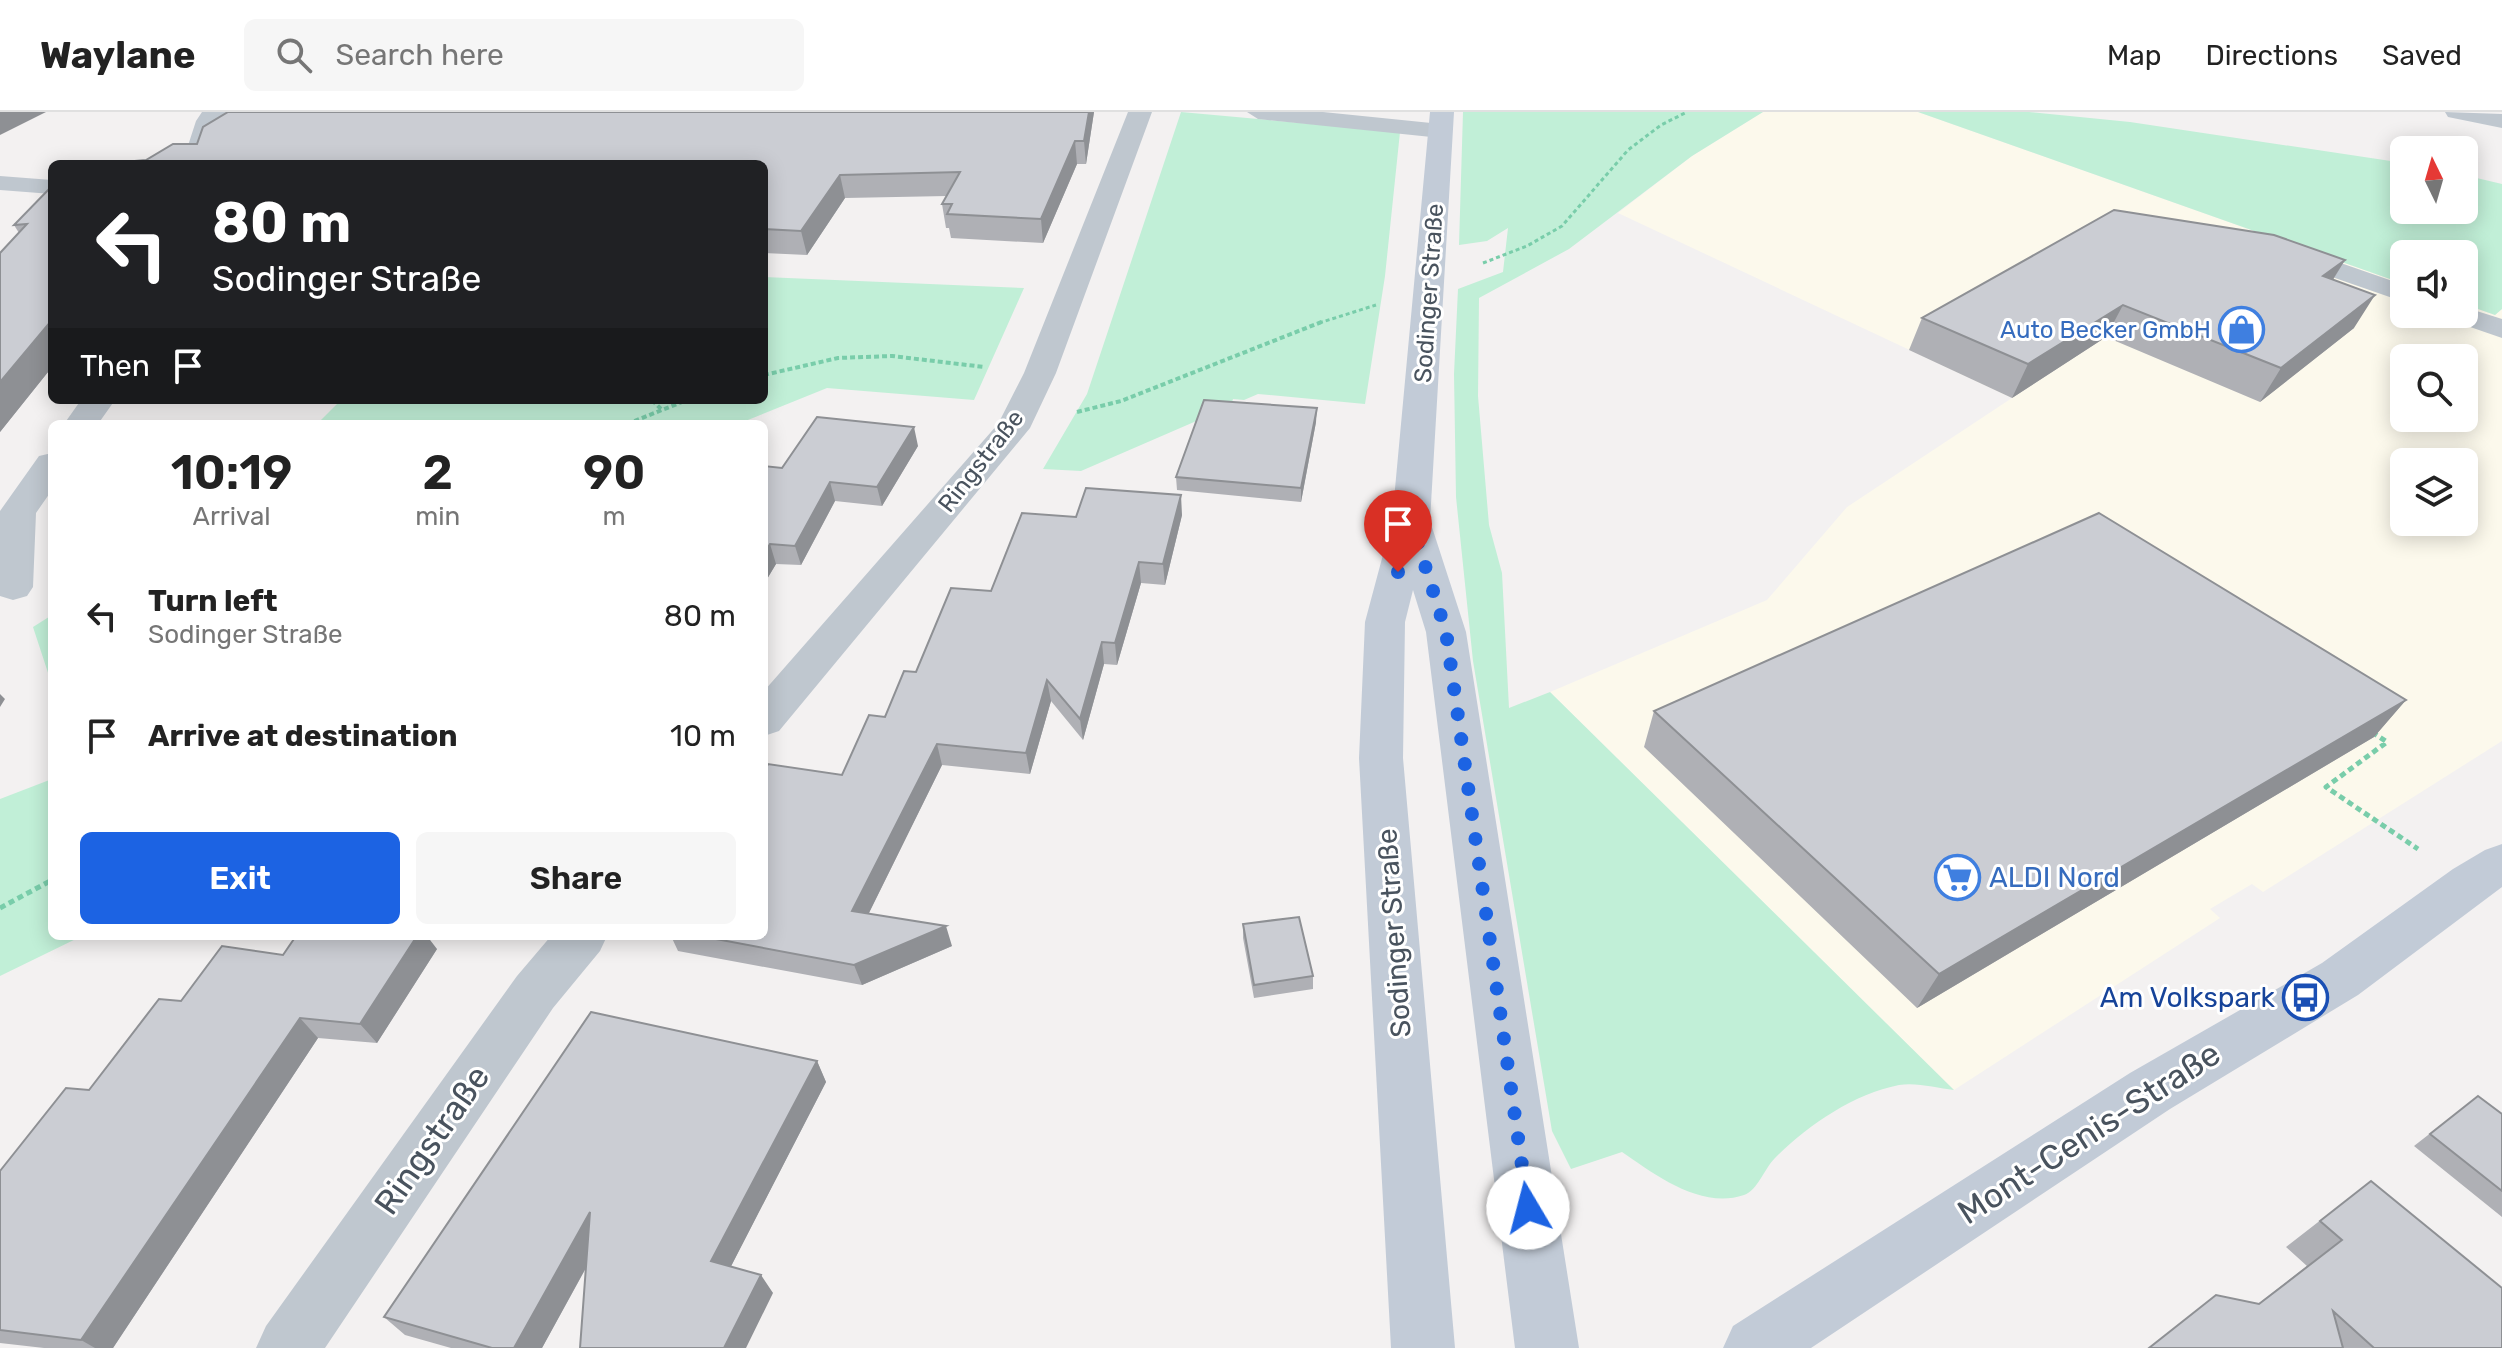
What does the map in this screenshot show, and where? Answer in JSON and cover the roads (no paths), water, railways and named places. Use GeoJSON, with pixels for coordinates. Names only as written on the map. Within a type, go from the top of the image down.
{"type":"FeatureCollection","features":[{"type":"Feature","properties":{"kind":"main road","name":"Sodinger Straße"},"geometry":{"type":"LineString","coordinates":[[1423,1348],[1381,758],[1385,622],[1411,521],[1441,122]]}},
{"type":"Feature","properties":{"kind":"main road","name":"Sodinger Straße"},"geometry":{"type":"LineString","coordinates":[[1411,521],[1446,632],[1547,1348]]}},
{"type":"Feature","properties":{"kind":"main road","name":"Mont-Cenis-Straße"},"geometry":{"type":"LineString","coordinates":[[1755,1348],[2150,1091],[2340,979],[2486,873]]}},
{"type":"Feature","properties":{"kind":"street"},"geometry":{"type":"LineString","coordinates":[[196,160],[208,121],[215,112]]}},
{"type":"Feature","properties":{"kind":"street","name":"Ringstraße"},"geometry":{"type":"LineString","coordinates":[[768,715],[1013,428],[1040,373],[1140,112]]}},
{"type":"Feature","properties":{"kind":"street"},"geometry":{"type":"LineString","coordinates":[[2457,112],[2502,121]]}},
{"type":"Feature","properties":{"kind":"street"},"geometry":{"type":"LineString","coordinates":[[13,587],[17,513],[48,470]]}},
{"type":"Feature","properties":{"kind":"street","name":"Ringstraße"},"geometry":{"type":"LineString","coordinates":[[288,1348],[535,992],[579,940]]}},
{"type":"Feature","properties":{"kind":"lane"},"geometry":{"type":"LineString","coordinates":[[1258,112],[1441,122]]}},
{"type":"Feature","properties":{"kind":"lane"},"geometry":{"type":"LineString","coordinates":[[0,183],[48,187]]}},
{"type":"Feature","properties":{"kind":"lane"},"geometry":{"type":"LineString","coordinates":[[2265,245],[2390,289]]}},
{"type":"Feature","properties":{"kind":"lane"},"geometry":{"type":"LineString","coordinates":[[2478,320],[2502,329]]}},
{"type":"Feature","properties":{"kind":"place","name":"Auto Becker GmbH"},"geometry":{"type":"Point","coordinates":[2242,330]}},
{"type":"Feature","properties":{"kind":"place","name":"ALDI Nord"},"geometry":{"type":"Point","coordinates":[1958,877]}},
{"type":"Feature","properties":{"kind":"place","name":"Am Volkspark"},"geometry":{"type":"Point","coordinates":[2306,997]}}]}
